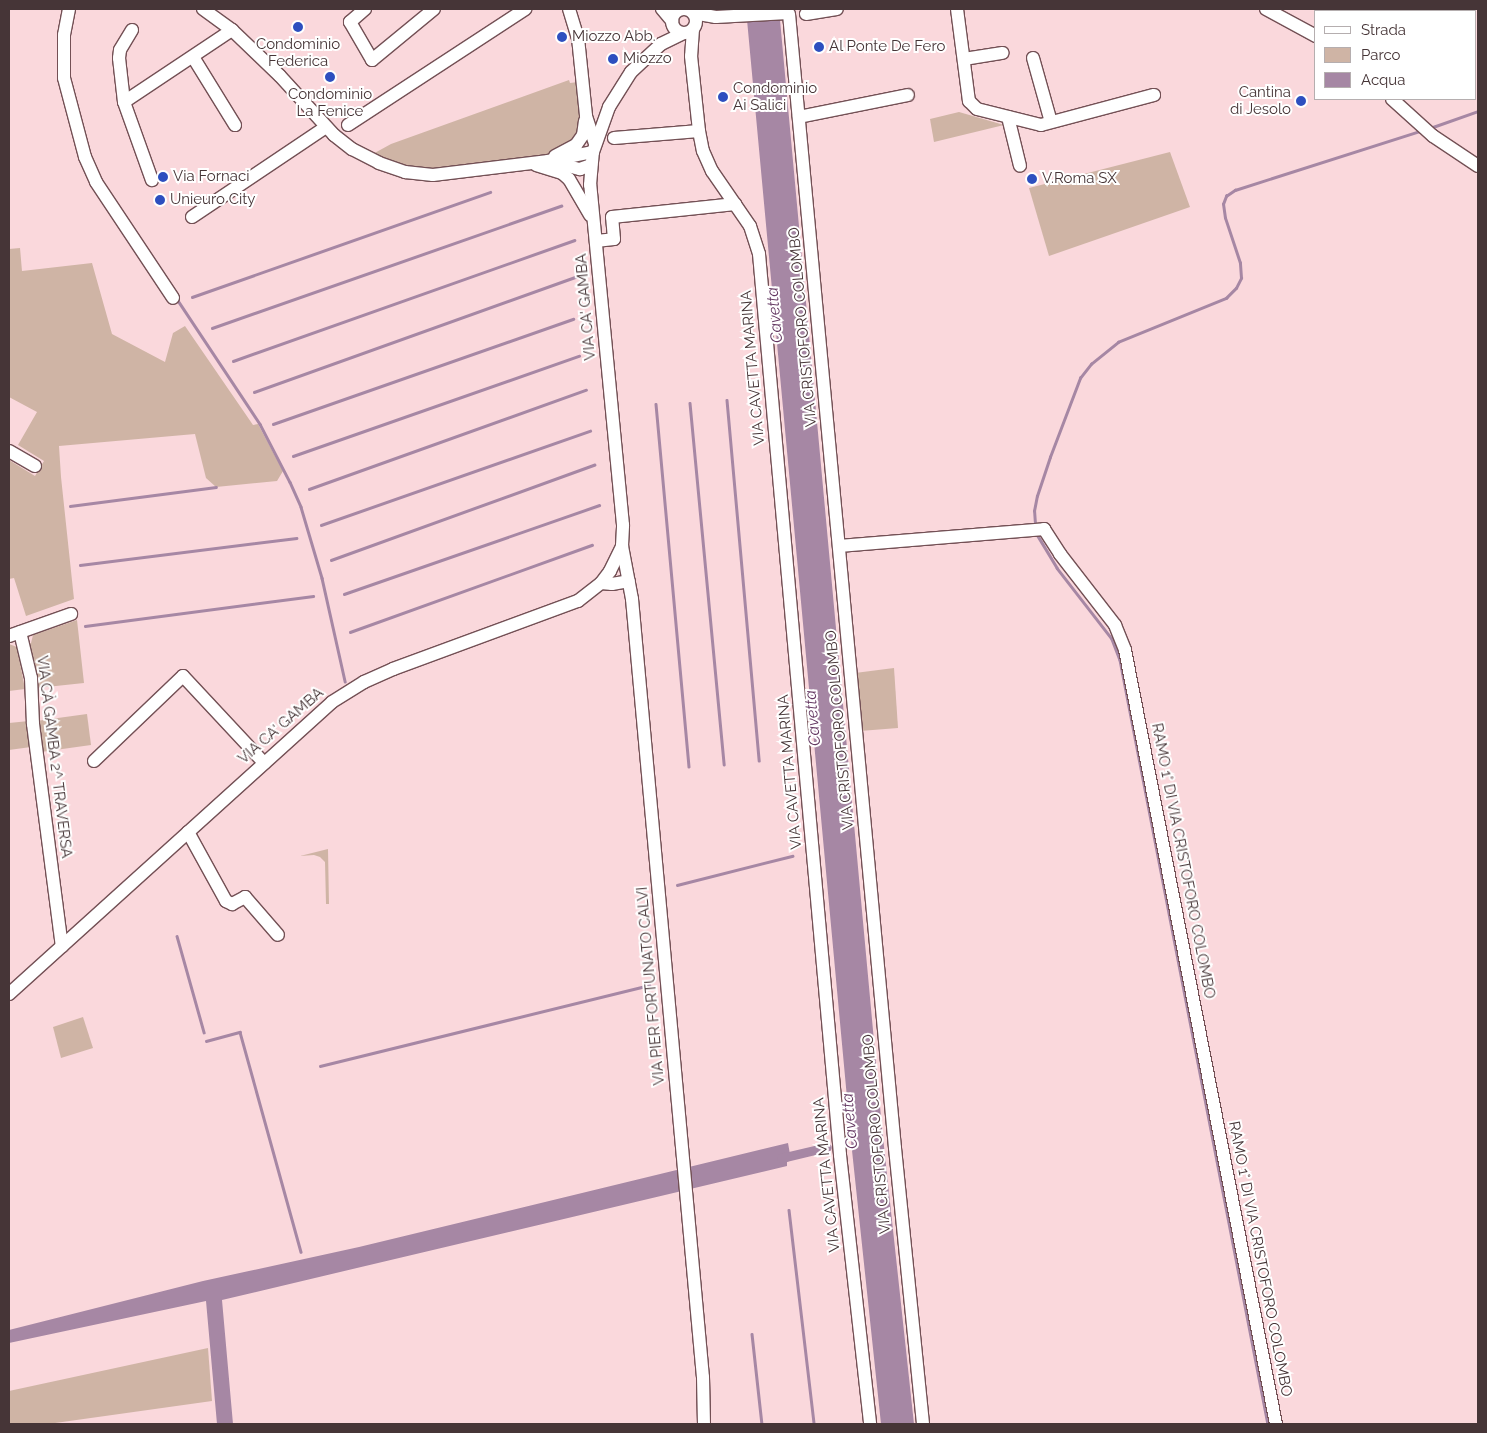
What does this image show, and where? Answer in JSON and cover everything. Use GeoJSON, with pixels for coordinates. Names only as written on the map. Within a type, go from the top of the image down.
{"type":"FeatureCollection","features":[{"type":"Feature","properties":{"kind":"street"},"geometry":{"type":"LineString","coordinates":[[69,9],[64,35],[64,78],[85,157],[96,182],[173,298]]}},
{"type":"Feature","properties":{"kind":"street"},"geometry":{"type":"LineString","coordinates":[[203,9],[232,30],[286,81],[326,127],[352,149],[379,164],[405,172],[433,175],[538,163],[580,169],[593,154],[586,116],[578,38],[568,9]]}},
{"type":"Feature","properties":{"kind":"street"},"geometry":{"type":"LineString","coordinates":[[365,9],[350,22],[372,60],[434,9]]}},
{"type":"Feature","properties":{"kind":"street"},"geometry":{"type":"LineString","coordinates":[[348,125],[525,9]]}},
{"type":"Feature","properties":{"kind":"street"},"geometry":{"type":"LineString","coordinates":[[662,9],[685,31]]}},
{"type":"Feature","properties":{"kind":"street"},"geometry":{"type":"LineString","coordinates":[[685,31],[675,14],[684,11],[721,17],[837,9]]}},
{"type":"Feature","properties":{"kind":"street"},"geometry":{"type":"LineString","coordinates":[[957,9],[969,101],[973,106],[1041,125],[1154,95]]}},
{"type":"Feature","properties":{"kind":"street"},"geometry":{"type":"LineString","coordinates":[[1266,9],[1314,35]]}},
{"type":"Feature","properties":{"kind":"street","name":"VIA CAVETTA MARINA"},"geometry":{"type":"LineString","coordinates":[[684,11],[696,19],[685,31],[703,151],[712,171],[750,226],[759,254],[840,1155],[870,1424]]}},
{"type":"Feature","properties":{"kind":"street","name":"VIA CRISTOFORO COLOMBO"},"geometry":{"type":"LineString","coordinates":[[790,12],[894,1138],[923,1424]]}},
{"type":"Feature","properties":{"kind":"street","name":"VIA CA' GAMBA"},"geometry":{"type":"LineString","coordinates":[[9,994],[321,710],[364,682],[393,669],[578,601],[601,583],[610,571],[622,546],[623,526],[590,184],[593,154],[605,114],[619,88],[635,66],[661,44],[685,31],[721,17]]}},
{"type":"Feature","properties":{"kind":"street"},"geometry":{"type":"LineString","coordinates":[[132,30],[120,50],[119,58],[124,102],[152,180]]}},
{"type":"Feature","properties":{"kind":"street"},"geometry":{"type":"LineString","coordinates":[[124,102],[232,30]]}},
{"type":"Feature","properties":{"kind":"street"},"geometry":{"type":"LineString","coordinates":[[964,59],[1003,54]]}},
{"type":"Feature","properties":{"kind":"street"},"geometry":{"type":"LineString","coordinates":[[193,57],[235,125]]}},
{"type":"Feature","properties":{"kind":"street"},"geometry":{"type":"LineString","coordinates":[[1033,58],[1051,122]]}},
{"type":"Feature","properties":{"kind":"street"},"geometry":{"type":"LineString","coordinates":[[799,117],[908,95]]}},
{"type":"Feature","properties":{"kind":"street"},"geometry":{"type":"LineString","coordinates":[[1393,100],[1421,127],[1478,166]]}},
{"type":"Feature","properties":{"kind":"street"},"geometry":{"type":"LineString","coordinates":[[1403,100],[1421,127]]}},
{"type":"Feature","properties":{"kind":"street"},"geometry":{"type":"LineString","coordinates":[[538,163],[576,145],[583,135],[586,116]]}},
{"type":"Feature","properties":{"kind":"street"},"geometry":{"type":"LineString","coordinates":[[1008,117],[1020,166]]}},
{"type":"Feature","properties":{"kind":"street"},"geometry":{"type":"LineString","coordinates":[[192,217],[326,127]]}},
{"type":"Feature","properties":{"kind":"street"},"geometry":{"type":"LineString","coordinates":[[614,138],[699,131]]}},
{"type":"Feature","properties":{"kind":"street"},"geometry":{"type":"LineString","coordinates":[[538,163],[569,179],[580,196],[594,226]]}},
{"type":"Feature","properties":{"kind":"street"},"geometry":{"type":"LineString","coordinates":[[596,241],[614,239],[612,217],[735,204]]}},
{"type":"Feature","properties":{"kind":"street"},"geometry":{"type":"LineString","coordinates":[[9,451],[35,466]]}},
{"type":"Feature","properties":{"kind":"street","name":"RAMO 1° DI VIA CRISTOFORO COLOMBO"},"geometry":{"type":"LineString","coordinates":[[839,546],[1044,529],[1060,554],[1115,625],[1125,650],[1276,1424]]}},
{"type":"Feature","properties":{"kind":"street","name":"VIA PIER FORTUNATO CALVI"},"geometry":{"type":"LineString","coordinates":[[622,546],[629,581],[703,1377],[704,1424]]}},
{"type":"Feature","properties":{"kind":"street"},"geometry":{"type":"LineString","coordinates":[[601,583],[612,584],[629,581]]}},
{"type":"Feature","properties":{"kind":"street"},"geometry":{"type":"LineString","coordinates":[[14,634],[70,614]]}},
{"type":"Feature","properties":{"kind":"street","name":"VIA CÀ GAMBA 2^ TRAVERSA"},"geometry":{"type":"LineString","coordinates":[[14,634],[30,678],[33,724],[62,946]]}},
{"type":"Feature","properties":{"kind":"street"},"geometry":{"type":"LineString","coordinates":[[94,761],[183,676],[264,763]]}},
{"type":"Feature","properties":{"kind":"street"},"geometry":{"type":"LineString","coordinates":[[188,832],[226,901],[232,904],[245,897],[278,935]]}},
{"type":"Feature","properties":{"kind":"green space"},"geometry":{"type":"Polygon","coordinates":[[[569,80],[570,83],[578,82],[582,114],[581,133],[559,151],[532,160],[447,170],[408,167],[371,155],[391,144],[569,80]]]}},
{"type":"Feature","properties":{"kind":"green space"},"geometry":{"type":"Polygon","coordinates":[[[959,112],[1004,125],[934,142],[930,119],[959,112]]]}},
{"type":"Feature","properties":{"kind":"green space"},"geometry":{"type":"Polygon","coordinates":[[[1170,152],[1190,207],[1049,256],[1029,188],[1170,152]]]}},
{"type":"Feature","properties":{"kind":"green space"},"geometry":{"type":"Polygon","coordinates":[[[20,248],[22,271],[92,263],[112,334],[165,362],[173,333],[185,326],[253,425],[258,424],[283,471],[277,481],[216,487],[206,478],[195,434],[59,446],[74,599],[26,616],[14,578],[9,579],[9,460],[35,476],[44,461],[18,445],[37,412],[9,397],[9,249],[20,248]]]}},
{"type":"Feature","properties":{"kind":"green space"},"geometry":{"type":"Polygon","coordinates":[[[77,620],[84,683],[37,688],[28,644],[31,643],[33,635],[77,620]]]}},
{"type":"Feature","properties":{"kind":"green space"},"geometry":{"type":"Polygon","coordinates":[[[9,644],[17,647],[25,689],[9,691],[9,644]]]}},
{"type":"Feature","properties":{"kind":"green space"},"geometry":{"type":"Polygon","coordinates":[[[894,668],[898,728],[860,731],[855,673],[894,668]]]}},
{"type":"Feature","properties":{"kind":"green space"},"geometry":{"type":"Polygon","coordinates":[[[87,714],[91,745],[41,752],[36,721],[87,714]]]}},
{"type":"Feature","properties":{"kind":"green space"},"geometry":{"type":"Polygon","coordinates":[[[29,721],[31,747],[9,750],[9,723],[29,721]]]}},
{"type":"Feature","properties":{"kind":"green space"},"geometry":{"type":"Polygon","coordinates":[[[328,849],[329,904],[326,904],[325,862],[320,857],[314,855],[300,856],[328,849]]]}},
{"type":"Feature","properties":{"kind":"green space"},"geometry":{"type":"Polygon","coordinates":[[[83,1017],[93,1048],[61,1058],[53,1027],[83,1017]]]}},
{"type":"Feature","properties":{"kind":"green space"},"geometry":{"type":"Polygon","coordinates":[[[208,1348],[212,1401],[48,1424],[9,1424],[9,1391],[208,1348]]]}},
{"type":"Feature","properties":{"kind":"water","name":"Cavetta"},"geometry":{"type":"Polygon","coordinates":[[[746,9],[779,9],[882,1128],[914,1424],[881,1424],[851,1141],[746,9]]]}},
{"type":"Feature","properties":{"kind":"water"},"geometry":{"type":"Polygon","coordinates":[[[788,1143],[791,1160],[787,1162],[787,1166],[222,1300],[233,1424],[217,1424],[206,1301],[9,1343],[9,1330],[203,1281],[359,1247],[788,1143]]]}},
{"type":"Feature","properties":{"kind":"waterway"},"geometry":{"type":"LineString","coordinates":[[1430,128],[1478,111]]}},
{"type":"Feature","properties":{"kind":"waterway"},"geometry":{"type":"LineString","coordinates":[[1035,524],[1034,511],[1037,496],[1050,457],[1080,378],[1091,364],[1118,342],[1226,298],[1236,288],[1241,278],[1240,263],[1225,218],[1223,204],[1226,196],[1235,190],[1420,131]]}},
{"type":"Feature","properties":{"kind":"waterway"},"geometry":{"type":"LineString","coordinates":[[192,297],[490,192]]}},
{"type":"Feature","properties":{"kind":"waterway"},"geometry":{"type":"LineString","coordinates":[[212,328],[561,206]]}},
{"type":"Feature","properties":{"kind":"waterway"},"geometry":{"type":"LineString","coordinates":[[233,361],[574,240]]}},
{"type":"Feature","properties":{"kind":"waterway"},"geometry":{"type":"LineString","coordinates":[[254,392],[576,277]]}},
{"type":"Feature","properties":{"kind":"waterway"},"geometry":{"type":"LineString","coordinates":[[177,299],[260,424],[301,507],[322,578],[345,681]]}},
{"type":"Feature","properties":{"kind":"waterway"},"geometry":{"type":"LineString","coordinates":[[273,424],[573,319]]}},
{"type":"Feature","properties":{"kind":"waterway"},"geometry":{"type":"LineString","coordinates":[[293,456],[579,356]]}},
{"type":"Feature","properties":{"kind":"waterway"},"geometry":{"type":"LineString","coordinates":[[309,489],[586,390]]}},
{"type":"Feature","properties":{"kind":"waterway"},"geometry":{"type":"LineString","coordinates":[[727,400],[759,761]]}},
{"type":"Feature","properties":{"kind":"waterway"},"geometry":{"type":"LineString","coordinates":[[690,403],[724,764]]}},
{"type":"Feature","properties":{"kind":"waterway"},"geometry":{"type":"LineString","coordinates":[[656,404],[689,767]]}},
{"type":"Feature","properties":{"kind":"waterway"},"geometry":{"type":"LineString","coordinates":[[321,525],[590,431]]}},
{"type":"Feature","properties":{"kind":"waterway"},"geometry":{"type":"LineString","coordinates":[[331,560],[594,465]]}},
{"type":"Feature","properties":{"kind":"waterway"},"geometry":{"type":"LineString","coordinates":[[70,506],[216,487]]}},
{"type":"Feature","properties":{"kind":"waterway"},"geometry":{"type":"LineString","coordinates":[[344,594],[599,505]]}},
{"type":"Feature","properties":{"kind":"waterway"},"geometry":{"type":"LineString","coordinates":[[1038,536],[1057,568],[1112,639],[1120,660],[1268,1424]]}},
{"type":"Feature","properties":{"kind":"waterway"},"geometry":{"type":"LineString","coordinates":[[80,565],[296,538]]}},
{"type":"Feature","properties":{"kind":"waterway"},"geometry":{"type":"LineString","coordinates":[[350,632],[592,545]]}},
{"type":"Feature","properties":{"kind":"waterway"},"geometry":{"type":"LineString","coordinates":[[85,626],[313,596]]}},
{"type":"Feature","properties":{"kind":"waterway"},"geometry":{"type":"LineString","coordinates":[[677,885],[792,856]]}},
{"type":"Feature","properties":{"kind":"waterway"},"geometry":{"type":"LineString","coordinates":[[177,936],[204,1032]]}},
{"type":"Feature","properties":{"kind":"waterway"},"geometry":{"type":"LineString","coordinates":[[320,1066],[649,985]]}},
{"type":"Feature","properties":{"kind":"waterway"},"geometry":{"type":"LineString","coordinates":[[206,1041],[240,1032],[301,1252]]}},
{"type":"Feature","properties":{"kind":"waterway"},"geometry":{"type":"LineString","coordinates":[[781,1158],[827,1147]]}},
{"type":"Feature","properties":{"kind":"waterway"},"geometry":{"type":"LineString","coordinates":[[789,1210],[814,1423]]}},
{"type":"Feature","properties":{"kind":"waterway"},"geometry":{"type":"LineString","coordinates":[[752,1334],[762,1424]]}},
{"type":"Feature","properties":{"kind":"place","name":"Condominio Federica"},"geometry":{"type":"Point","coordinates":[298,27]}},
{"type":"Feature","properties":{"kind":"place","name":"Miozzo Abb."},"geometry":{"type":"Point","coordinates":[562,37]}},
{"type":"Feature","properties":{"kind":"place","name":"Al Ponte De Fero"},"geometry":{"type":"Point","coordinates":[819,47]}},
{"type":"Feature","properties":{"kind":"place","name":"Miozzo"},"geometry":{"type":"Point","coordinates":[613,59]}},
{"type":"Feature","properties":{"kind":"place","name":"Condominio La Fenice"},"geometry":{"type":"Point","coordinates":[330,77]}},
{"type":"Feature","properties":{"kind":"place","name":"Condominio Ai Salici"},"geometry":{"type":"Point","coordinates":[723,97]}},
{"type":"Feature","properties":{"kind":"place","name":"Cantina di Jesolo"},"geometry":{"type":"Point","coordinates":[1301,101]}},
{"type":"Feature","properties":{"kind":"place","name":"Via Fornaci"},"geometry":{"type":"Point","coordinates":[163,177]}},
{"type":"Feature","properties":{"kind":"place","name":"V.Roma SX"},"geometry":{"type":"Point","coordinates":[1032,179]}},
{"type":"Feature","properties":{"kind":"place","name":"Unieuro City"},"geometry":{"type":"Point","coordinates":[160,200]}}]}
